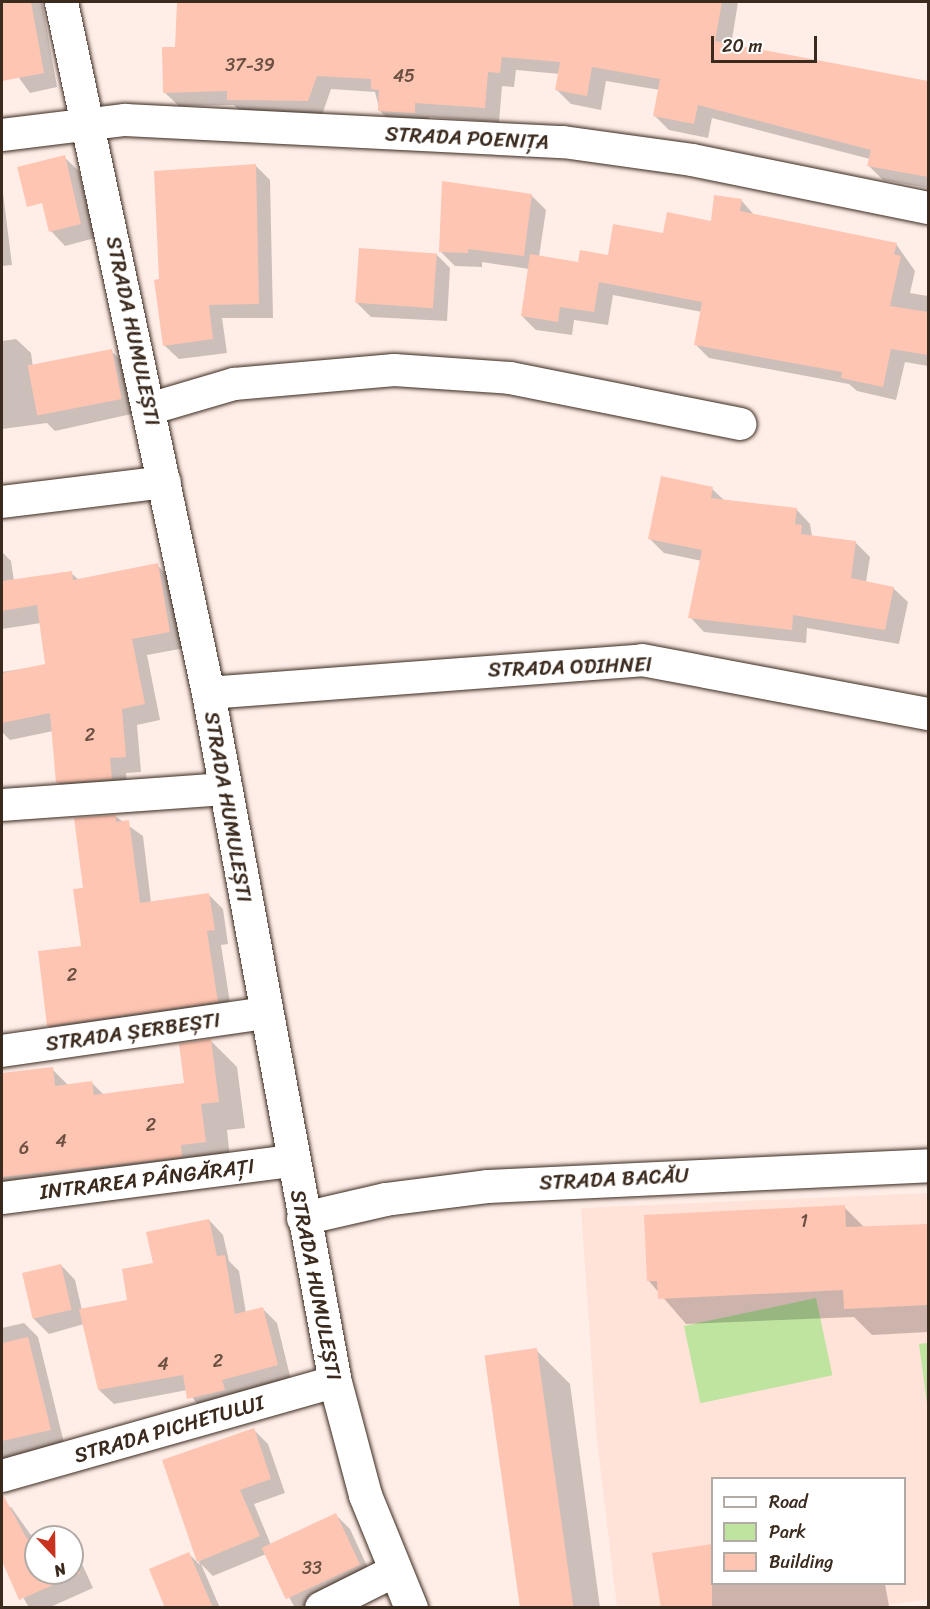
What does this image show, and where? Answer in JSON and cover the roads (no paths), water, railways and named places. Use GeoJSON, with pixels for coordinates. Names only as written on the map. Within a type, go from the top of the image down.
{"type":"FeatureCollection","features":[{"type":"Feature","properties":{"kind":"street","name":"STRADA HUMULEȘTI"},"geometry":{"type":"LineString","coordinates":[[61,2],[165,482],[208,693],[264,1013],[335,1382],[365,1495],[393,1572],[411,1608]]}},
{"type":"Feature","properties":{"kind":"street","name":"STRADA POENIȚA"},"geometry":{"type":"LineString","coordinates":[[2,135],[88,121],[563,142],[692,160],[928,208]]}},
{"type":"Feature","properties":{"kind":"street"},"geometry":{"type":"LineString","coordinates":[[149,409],[234,384],[394,370],[510,378],[740,424]]}},
{"type":"Feature","properties":{"kind":"street"},"geometry":{"type":"LineString","coordinates":[[2,502],[165,482]]}},
{"type":"Feature","properties":{"kind":"street","name":"STRADA ODIHNEI"},"geometry":{"type":"LineString","coordinates":[[208,693],[642,660],[928,714]]}},
{"type":"Feature","properties":{"kind":"street"},"geometry":{"type":"LineString","coordinates":[[2,805],[226,789]]}},
{"type":"Feature","properties":{"kind":"street","name":"STRADA ȘERBEȘTI"},"geometry":{"type":"LineString","coordinates":[[2,1051],[264,1013]]}},
{"type":"Feature","properties":{"kind":"street","name":"INTRAREA PÂNGĂRAȚI"},"geometry":{"type":"LineString","coordinates":[[2,1198],[292,1161]]}},
{"type":"Feature","properties":{"kind":"street","name":"STRADA BACĂU"},"geometry":{"type":"LineString","coordinates":[[303,1218],[385,1199],[488,1186],[928,1165]]}},
{"type":"Feature","properties":{"kind":"street","name":"STRADA PICHETULUI"},"geometry":{"type":"LineString","coordinates":[[2,1476],[335,1382]]}},
{"type":"Feature","properties":{"kind":"street"},"geometry":{"type":"LineString","coordinates":[[321,1608],[393,1572]]}}]}
